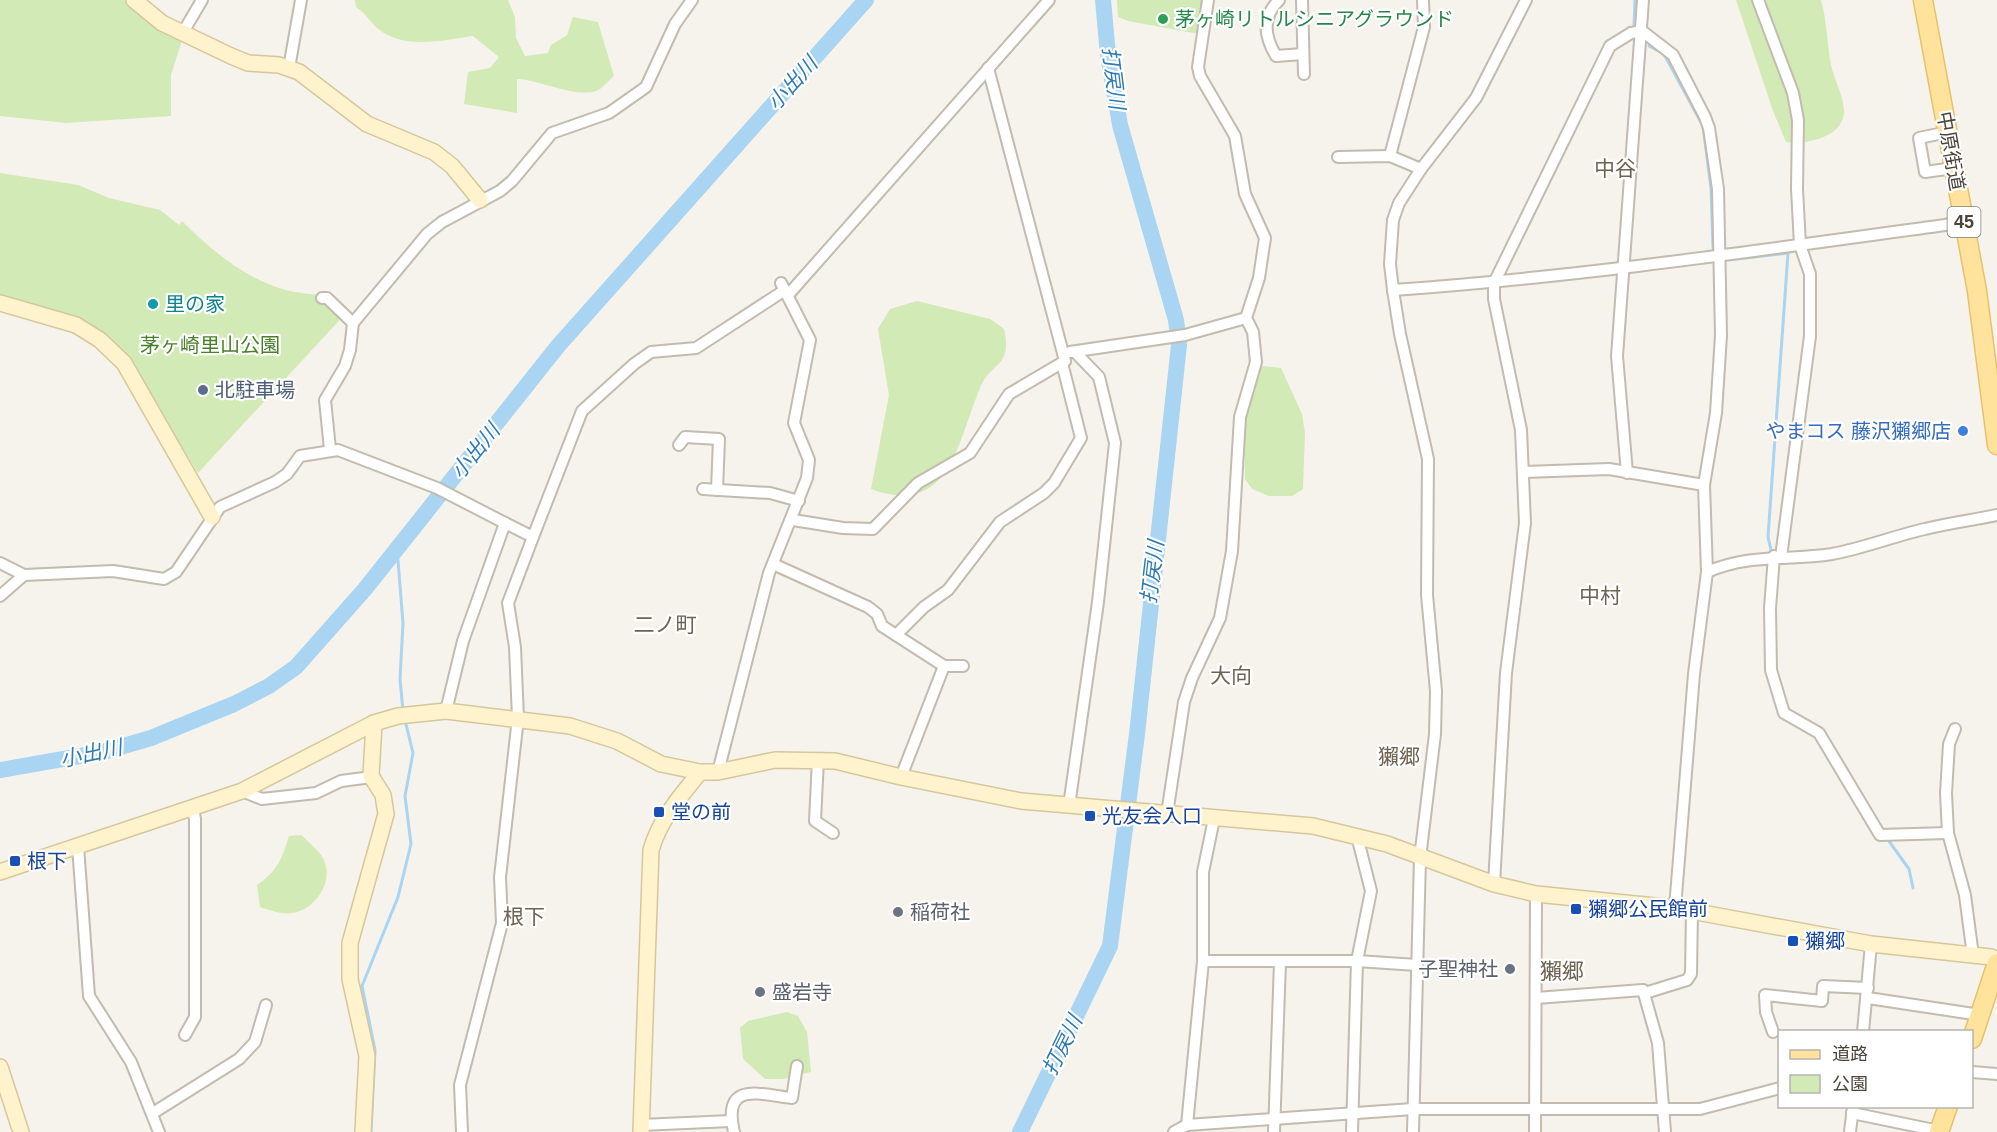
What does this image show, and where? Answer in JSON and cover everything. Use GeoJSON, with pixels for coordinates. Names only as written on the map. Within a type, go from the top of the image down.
{"type":"FeatureCollection","features":[{"type":"Feature","properties":{"kind":"main road","name":"中原街道"},"geometry":{"type":"LineString","coordinates":[[1923,0],[1977,291],[1997,445]]}},
{"type":"Feature","properties":{"kind":"main road"},"geometry":{"type":"LineString","coordinates":[[1973,1034],[1997,961]]}},
{"type":"Feature","properties":{"kind":"main road"},"geometry":{"type":"LineString","coordinates":[[1939,1132],[1948,1108]]}},
{"type":"Feature","properties":{"kind":"street"},"geometry":{"type":"LineString","coordinates":[[134,0],[162,24],[182,34],[248,63],[289,68],[313,81],[367,124],[434,152],[452,166],[480,200]]}},
{"type":"Feature","properties":{"kind":"street"},"geometry":{"type":"LineString","coordinates":[[182,34],[202,0]]}},
{"type":"Feature","properties":{"kind":"street"},"geometry":{"type":"LineString","coordinates":[[289,68],[301,0]]}},
{"type":"Feature","properties":{"kind":"street"},"geometry":{"type":"LineString","coordinates":[[330,449],[325,400],[345,366],[350,350],[353,323],[427,234],[442,222],[500,191],[512,181],[552,134],[609,113],[646,87],[675,24],[692,0]]}},
{"type":"Feature","properties":{"kind":"street"},"geometry":{"type":"LineString","coordinates":[[462,1132],[460,1085],[502,923],[500,877],[518,717],[515,647],[508,603],[582,411],[634,364],[651,352],[696,348],[785,289],[988,69],[1048,0]]}},
{"type":"Feature","properties":{"kind":"street"},"geometry":{"type":"LineString","coordinates":[[1167,814],[1184,702],[1192,678],[1220,618],[1233,551],[1240,417],[1256,362],[1253,332],[1246,318],[1259,278],[1265,238],[1245,194],[1235,136],[1200,76],[1198,67],[1209,0]]}},
{"type":"Feature","properties":{"kind":"street"},"geometry":{"type":"LineString","coordinates":[[1279,0],[1270,10],[1266,25],[1267,41],[1276,56],[1303,54]]}},
{"type":"Feature","properties":{"kind":"street"},"geometry":{"type":"LineString","coordinates":[[1302,0],[1304,74]]}},
{"type":"Feature","properties":{"kind":"street"},"geometry":{"type":"LineString","coordinates":[[1390,156],[1424,27],[1423,0]]}},
{"type":"Feature","properties":{"kind":"street"},"geometry":{"type":"LineString","coordinates":[[1413,1132],[1420,858],[1435,734],[1436,691],[1427,595],[1428,459],[1400,334],[1393,290],[1390,264],[1393,220],[1399,203],[1421,169],[1476,98],[1526,0]]}},
{"type":"Feature","properties":{"kind":"street"},"geometry":{"type":"LineString","coordinates":[[1627,473],[1617,356],[1643,0]]}},
{"type":"Feature","properties":{"kind":"street"},"geometry":{"type":"LineString","coordinates":[[1758,0],[1793,93],[1798,120],[1797,189],[1800,245],[1810,274],[1810,336],[1770,608],[1771,670],[1784,713],[1819,733],[1880,835],[1948,833]]}},
{"type":"Feature","properties":{"kind":"street"},"geometry":{"type":"LineString","coordinates":[[1494,884],[1506,673],[1525,523],[1521,430],[1494,299],[1494,283],[1610,46],[1631,33],[1642,31],[1673,55],[1709,128],[1718,189],[1721,334],[1716,413],[1704,485],[1707,572],[1694,674],[1675,908]]}},
{"type":"Feature","properties":{"kind":"street"},"geometry":{"type":"LineString","coordinates":[[896,635],[924,607],[948,590],[1000,522],[1044,493],[1054,483],[1081,438],[1067,356],[988,69]]}},
{"type":"Feature","properties":{"kind":"street"},"geometry":{"type":"LineString","coordinates":[[1948,132],[1919,138],[1925,172],[1954,168]]}},
{"type":"Feature","properties":{"kind":"street"},"geometry":{"type":"LineString","coordinates":[[1338,157],[1390,156],[1421,169]]}},
{"type":"Feature","properties":{"kind":"street"},"geometry":{"type":"LineString","coordinates":[[1393,290],[1494,283],[1719,256],[1945,225],[1963,220]]}},
{"type":"Feature","properties":{"kind":"street"},"geometry":{"type":"LineString","coordinates":[[718,772],[773,564],[793,520],[807,478],[809,460],[794,423],[796,402],[810,351],[810,340],[785,289]]}},
{"type":"Feature","properties":{"kind":"street"},"geometry":{"type":"LineString","coordinates":[[322,298],[333,303],[353,323]]}},
{"type":"Feature","properties":{"kind":"street"},"geometry":{"type":"LineString","coordinates":[[0,303],[76,326],[95,336],[124,363],[212,517]]}},
{"type":"Feature","properties":{"kind":"street"},"geometry":{"type":"LineString","coordinates":[[793,520],[843,528],[873,529],[918,483],[970,453],[1009,394],[1067,356],[1185,335],[1246,318]]}},
{"type":"Feature","properties":{"kind":"street"},"geometry":{"type":"LineString","coordinates":[[1067,356],[1099,377],[1115,443],[1098,602],[1069,806]]}},
{"type":"Feature","properties":{"kind":"street"},"geometry":{"type":"LineString","coordinates":[[679,445],[686,437],[719,439],[717,490]]}},
{"type":"Feature","properties":{"kind":"street"},"geometry":{"type":"LineString","coordinates":[[0,563],[24,575],[113,571],[164,579],[176,572],[220,507],[281,478],[300,456],[330,449],[338,450],[437,488],[533,537]]}},
{"type":"Feature","properties":{"kind":"street"},"geometry":{"type":"LineString","coordinates":[[1523,472],[1609,469],[1704,485]]}},
{"type":"Feature","properties":{"kind":"street"},"geometry":{"type":"LineString","coordinates":[[703,489],[770,492],[799,501]]}},
{"type":"Feature","properties":{"kind":"street"},"geometry":{"type":"LineString","coordinates":[[1707,572],[1723,564],[1778,556],[1832,554],[1924,529],[1997,515]]}},
{"type":"Feature","properties":{"kind":"street"},"geometry":{"type":"LineString","coordinates":[[446,711],[463,641],[505,523]]}},
{"type":"Feature","properties":{"kind":"street"},"geometry":{"type":"LineString","coordinates":[[773,564],[868,607],[877,614],[882,626],[944,666],[963,666]]}},
{"type":"Feature","properties":{"kind":"street"},"geometry":{"type":"LineString","coordinates":[[0,596],[24,575]]}},
{"type":"Feature","properties":{"kind":"street"},"geometry":{"type":"LineString","coordinates":[[901,777],[944,666]]}},
{"type":"Feature","properties":{"kind":"street"},"geometry":{"type":"LineString","coordinates":[[0,872],[242,790],[374,723],[398,716],[446,711],[518,717],[593,732],[661,764],[700,772],[718,772],[775,760],[818,759],[855,764],[970,792],[1069,806],[1313,826],[1388,844],[1420,858],[1494,884],[1536,894],[1675,908],[1871,944],[1991,957],[1997,961]]}},
{"type":"Feature","properties":{"kind":"street"},"geometry":{"type":"LineString","coordinates":[[363,1132],[367,1056],[350,978],[349,952],[353,922],[386,814],[383,795],[372,777],[374,723]]}},
{"type":"Feature","properties":{"kind":"street"},"geometry":{"type":"LineString","coordinates":[[1955,729],[1949,744],[1946,793],[1948,833],[1965,896],[1973,956]]}},
{"type":"Feature","properties":{"kind":"street"},"geometry":{"type":"LineString","coordinates":[[818,759],[814,821],[833,833]]}},
{"type":"Feature","properties":{"kind":"street"},"geometry":{"type":"LineString","coordinates":[[700,772],[657,830],[651,850],[641,1129],[732,1126],[730,1107],[740,1095],[747,1092],[792,1098],[797,1066]]}},
{"type":"Feature","properties":{"kind":"street"},"geometry":{"type":"LineString","coordinates":[[242,790],[262,799],[316,793],[341,781],[372,777]]}},
{"type":"Feature","properties":{"kind":"street"},"geometry":{"type":"LineString","coordinates":[[185,1035],[195,1017],[195,819],[193,808]]}},
{"type":"Feature","properties":{"kind":"street"},"geometry":{"type":"LineString","coordinates":[[1187,1125],[1203,961],[1203,872],[1214,819]]}},
{"type":"Feature","properties":{"kind":"street"},"geometry":{"type":"LineString","coordinates":[[1352,1132],[1357,962],[1371,891],[1357,836]]}},
{"type":"Feature","properties":{"kind":"street"},"geometry":{"type":"LineString","coordinates":[[78,846],[89,996],[131,1062],[159,1132]]}},
{"type":"Feature","properties":{"kind":"street"},"geometry":{"type":"LineString","coordinates":[[1535,1132],[1536,894]]}},
{"type":"Feature","properties":{"kind":"street"},"geometry":{"type":"LineString","coordinates":[[1645,993],[1687,980],[1691,974],[1692,911]]}},
{"type":"Feature","properties":{"kind":"street"},"geometry":{"type":"LineString","coordinates":[[1863,1030],[1871,944]]}},
{"type":"Feature","properties":{"kind":"street"},"geometry":{"type":"LineString","coordinates":[[1203,961],[1357,962],[1417,965]]}},
{"type":"Feature","properties":{"kind":"street"},"geometry":{"type":"LineString","coordinates":[[1274,1132],[1280,962]]}},
{"type":"Feature","properties":{"kind":"street"},"geometry":{"type":"LineString","coordinates":[[1773,1032],[1766,1012],[1765,995],[1822,1002],[1823,986],[1980,1015]]}},
{"type":"Feature","properties":{"kind":"street"},"geometry":{"type":"LineString","coordinates":[[1536,999],[1643,990],[1658,1043],[1665,1132]]}},
{"type":"Feature","properties":{"kind":"street"},"geometry":{"type":"LineString","coordinates":[[153,1113],[239,1059],[255,1042],[266,1005]]}},
{"type":"Feature","properties":{"kind":"street"},"geometry":{"type":"LineString","coordinates":[[0,1067],[21,1132]]}},
{"type":"Feature","properties":{"kind":"street"},"geometry":{"type":"LineString","coordinates":[[1973,1072],[1997,1074]]}},
{"type":"Feature","properties":{"kind":"street"},"geometry":{"type":"LineString","coordinates":[[1174,1132],[1187,1125],[1413,1109],[1700,1109],[1778,1089]]}},
{"type":"Feature","properties":{"kind":"street"},"geometry":{"type":"LineString","coordinates":[[1850,1132],[1852,1110],[1939,1132]]}},
{"type":"Feature","properties":{"kind":"green space"},"geometry":{"type":"Polygon","coordinates":[[[0,0],[129,0],[182,40],[171,75],[171,116],[66,123],[0,116],[0,0]]]}},
{"type":"Feature","properties":{"kind":"green space"},"geometry":{"type":"Polygon","coordinates":[[[355,0],[508,0],[515,17],[516,38],[525,56],[548,53],[551,45],[567,35],[573,17],[598,22],[614,76],[598,90],[587,93],[517,79],[517,113],[464,104],[468,72],[490,68],[499,57],[473,36],[423,42],[398,39],[376,27],[356,7],[355,0]]]}},
{"type":"Feature","properties":{"kind":"green space","name":"茅ヶ崎リトルシニアグラウンド"},"geometry":{"type":"Polygon","coordinates":[[[1117,0],[1205,0],[1199,34],[1128,21],[1118,17],[1117,0]]]}},
{"type":"Feature","properties":{"kind":"green space"},"geometry":{"type":"Polygon","coordinates":[[[1736,0],[1821,0],[1831,65],[1844,110],[1843,119],[1832,133],[1804,142],[1786,142],[1773,111],[1736,0]]]}},
{"type":"Feature","properties":{"kind":"green space","name":"茅ヶ崎里山公園"},"geometry":{"type":"Polygon","coordinates":[[[0,173],[78,185],[109,198],[160,210],[179,225],[182,221],[213,250],[248,274],[286,290],[307,294],[328,294],[348,311],[198,473],[158,408],[96,330],[0,297],[0,173]]]}},
{"type":"Feature","properties":{"kind":"green space"},"geometry":{"type":"Polygon","coordinates":[[[917,301],[990,319],[1004,329],[1006,351],[1000,363],[980,388],[947,470],[934,484],[918,493],[897,495],[871,489],[889,395],[878,329],[890,309],[917,301]]]}},
{"type":"Feature","properties":{"kind":"green space"},"geometry":{"type":"Polygon","coordinates":[[[1263,366],[1281,368],[1302,414],[1305,433],[1303,489],[1292,496],[1269,496],[1252,489],[1245,479],[1244,425],[1254,372],[1263,366]]]}},
{"type":"Feature","properties":{"kind":"green space"},"geometry":{"type":"Polygon","coordinates":[[[301,835],[319,852],[325,863],[327,872],[323,889],[312,904],[297,912],[283,913],[260,907],[257,885],[278,864],[289,836],[301,835]]]}},
{"type":"Feature","properties":{"kind":"green space"},"geometry":{"type":"Polygon","coordinates":[[[787,1012],[798,1016],[807,1032],[811,1072],[783,1079],[765,1079],[743,1059],[740,1028],[748,1021],[787,1012]]]}},
{"type":"Feature","properties":{"kind":"waterway","name":"小出川"},"geometry":{"type":"LineString","coordinates":[[0,770],[103,752],[151,738],[234,704],[269,686],[296,667],[365,589],[558,346],[866,0]]}},
{"type":"Feature","properties":{"kind":"waterway","name":"打戻川"},"geometry":{"type":"LineString","coordinates":[[1020,1132],[1110,946],[1137,734],[1179,345],[1176,320],[1120,125],[1108,55],[1103,0]]}},
{"type":"Feature","properties":{"kind":"waterway"},"geometry":{"type":"LineString","coordinates":[[1634,25],[1635,0]]}},
{"type":"Feature","properties":{"kind":"waterway"},"geometry":{"type":"LineString","coordinates":[[1649,46],[1664,54],[1703,126],[1711,188],[1713,248]]}},
{"type":"Feature","properties":{"kind":"waterway"},"geometry":{"type":"LineString","coordinates":[[1728,260],[1788,253],[1768,537],[1771,550]]}},
{"type":"Feature","properties":{"kind":"waterway"},"geometry":{"type":"LineString","coordinates":[[397,548],[403,623],[400,679],[403,711]]}},
{"type":"Feature","properties":{"kind":"waterway"},"geometry":{"type":"LineString","coordinates":[[371,1132],[375,1050],[362,986],[398,897],[411,844],[405,796],[413,753],[405,720]]}},
{"type":"Feature","properties":{"kind":"waterway"},"geometry":{"type":"LineString","coordinates":[[1886,837],[1909,869],[1913,888]]}},
{"type":"Feature","properties":{"kind":"place","name":"茅ヶ崎リトルシニアグラウンド"},"geometry":{"type":"Point","coordinates":[1163,19]}},
{"type":"Feature","properties":{"kind":"place","name":"里の家"},"geometry":{"type":"Point","coordinates":[153,304]}},
{"type":"Feature","properties":{"kind":"place","name":"北駐車場"},"geometry":{"type":"Point","coordinates":[203,390]}},
{"type":"Feature","properties":{"kind":"place","name":"やまコス 藤沢獺郷店"},"geometry":{"type":"Point","coordinates":[1963,431]}},
{"type":"Feature","properties":{"kind":"place","name":"堂の前"},"geometry":{"type":"Point","coordinates":[659,812]}},
{"type":"Feature","properties":{"kind":"place","name":"光友会入口"},"geometry":{"type":"Point","coordinates":[1090,816]}},
{"type":"Feature","properties":{"kind":"place","name":"根下"},"geometry":{"type":"Point","coordinates":[15,861]}},
{"type":"Feature","properties":{"kind":"place","name":"獺郷公民館前"},"geometry":{"type":"Point","coordinates":[1576,909]}},
{"type":"Feature","properties":{"kind":"place","name":"稲荷社"},"geometry":{"type":"Point","coordinates":[898,912]}},
{"type":"Feature","properties":{"kind":"place","name":"獺郷"},"geometry":{"type":"Point","coordinates":[1793,941]}},
{"type":"Feature","properties":{"kind":"place","name":"子聖神社"},"geometry":{"type":"Point","coordinates":[1510,969]}},
{"type":"Feature","properties":{"kind":"place","name":"盛岩寺"},"geometry":{"type":"Point","coordinates":[760,992]}},
{"type":"Feature","properties":{"kind":"district","name":"中谷"},"geometry":{"type":"Point","coordinates":[1615,168]}},
{"type":"Feature","properties":{"kind":"district","name":"中村"},"geometry":{"type":"Point","coordinates":[1600,595]}},
{"type":"Feature","properties":{"kind":"district","name":"二ノ町"},"geometry":{"type":"Point","coordinates":[665,624]}},
{"type":"Feature","properties":{"kind":"district","name":"大向"},"geometry":{"type":"Point","coordinates":[1231,675]}},
{"type":"Feature","properties":{"kind":"district","name":"獺郷"},"geometry":{"type":"Point","coordinates":[1399,756]}},
{"type":"Feature","properties":{"kind":"district","name":"根下"},"geometry":{"type":"Point","coordinates":[524,916]}},
{"type":"Feature","properties":{"kind":"district","name":"獺郷"},"geometry":{"type":"Point","coordinates":[1562,971]}}]}
